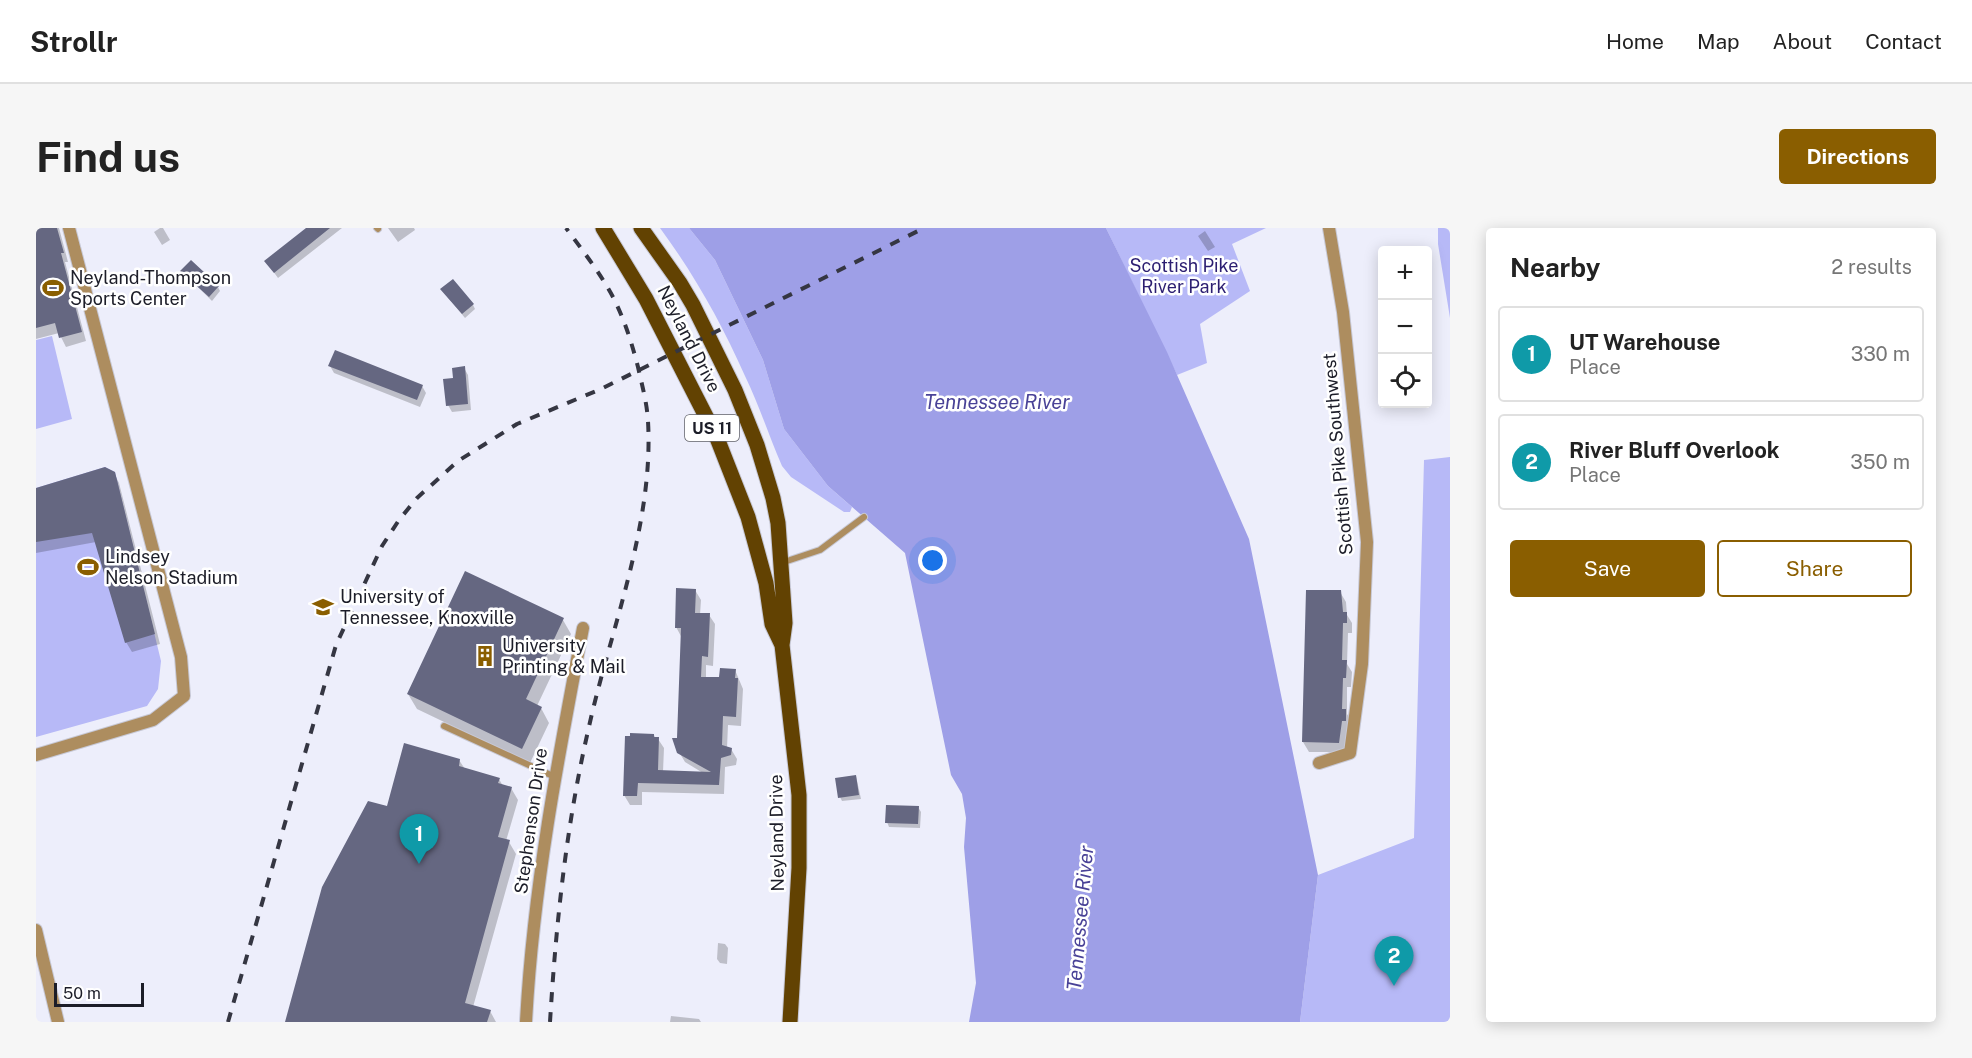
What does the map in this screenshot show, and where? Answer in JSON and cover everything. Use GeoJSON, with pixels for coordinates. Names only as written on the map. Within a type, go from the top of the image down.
{"type":"FeatureCollection","features":[{"type":"Feature","properties":{"kind":"main road","name":"Neyland Drive"},"geometry":{"type":"LineString","coordinates":[[603,228],[638,283],[717,438],[748,517],[766,583],[772,624],[782,645]]}},
{"type":"Feature","properties":{"kind":"main road","name":"Neyland Drive"},"geometry":{"type":"LineString","coordinates":[[641,228],[680,283],[735,390],[757,445],[778,523],[785,624],[782,645],[799,795],[799,868],[790,1022]]}},
{"type":"Feature","properties":{"kind":"street"},"geometry":{"type":"LineString","coordinates":[[36,755],[153,720],[184,696],[181,657],[69,228]]}},
{"type":"Feature","properties":{"kind":"street","name":"Scottish Pike Southwest"},"geometry":{"type":"LineString","coordinates":[[1319,763],[1350,753],[1362,664],[1367,542],[1343,312],[1329,228]]}},
{"type":"Feature","properties":{"kind":"street","name":"Stephenson Drive"},"geometry":{"type":"LineString","coordinates":[[526,1022],[534,928],[555,777],[583,628]]}},
{"type":"Feature","properties":{"kind":"street"},"geometry":{"type":"LineString","coordinates":[[36,930],[58,1022]]}},
{"type":"Feature","properties":{"kind":"lane"},"geometry":{"type":"LineString","coordinates":[[781,563],[820,550],[864,518]]}},
{"type":"Feature","properties":{"kind":"lane"},"geometry":{"type":"LineString","coordinates":[[444,726],[555,777]]}},
{"type":"Feature","properties":{"kind":"green space"},"geometry":{"type":"Polygon","coordinates":[[[660,228],[689,228],[715,260],[763,360],[784,429],[828,486],[852,507],[850,512],[844,512],[791,477],[782,466],[755,398],[727,337],[696,281],[660,228]]]}},
{"type":"Feature","properties":{"kind":"green space","name":"Scottish Pike River Park"},"geometry":{"type":"Polygon","coordinates":[[[1106,228],[1266,228],[1232,244],[1250,291],[1200,324],[1207,363],[1177,375],[1106,228]]]}},
{"type":"Feature","properties":{"kind":"green space"},"geometry":{"type":"Polygon","coordinates":[[[1438,228],[1450,228],[1450,318],[1438,244],[1438,228]]]}},
{"type":"Feature","properties":{"kind":"green space"},"geometry":{"type":"Polygon","coordinates":[[[52,336],[72,419],[36,429],[36,340],[52,336]]]}},
{"type":"Feature","properties":{"kind":"green space"},"geometry":{"type":"Polygon","coordinates":[[[1450,457],[1450,1022],[1300,1022],[1318,875],[1414,838],[1424,460],[1450,457]]]}},
{"type":"Feature","properties":{"kind":"green space","name":"Lindsey Nelson Stadium"},"geometry":{"type":"Polygon","coordinates":[[[105,467],[115,472],[161,661],[158,689],[147,706],[36,737],[36,488],[105,467]]]}},
{"type":"Feature","properties":{"kind":"water","name":"Tennessee River"},"geometry":{"type":"Polygon","coordinates":[[[689,228],[1106,228],[1167,352],[1249,539],[1318,875],[1300,1022],[969,1022],[976,983],[964,847],[966,818],[962,794],[951,775],[905,553],[828,486],[784,429],[763,360],[715,260],[689,228]]]}},
{"type":"Feature","properties":{"kind":"building","name":"Neyland-Thompson Sports Center"},"geometry":{"type":"Polygon","coordinates":[[[36,228],[57,228],[64,253],[61,253],[82,332],[59,338],[55,323],[36,328],[36,228]]]}},
{"type":"Feature","properties":{"kind":"building"},"geometry":{"type":"Polygon","coordinates":[[[306,228],[330,228],[274,273],[264,261],[306,228]]]}},
{"type":"Feature","properties":{"kind":"building"},"geometry":{"type":"Polygon","coordinates":[[[191,260],[219,286],[209,297],[180,271],[191,260]]]}},
{"type":"Feature","properties":{"kind":"building"},"geometry":{"type":"Polygon","coordinates":[[[453,279],[474,304],[462,314],[440,289],[453,279]]]}},
{"type":"Feature","properties":{"kind":"building"},"geometry":{"type":"Polygon","coordinates":[[[335,350],[423,385],[417,400],[328,366],[335,350]]]}},
{"type":"Feature","properties":{"kind":"building"},"geometry":{"type":"Polygon","coordinates":[[[465,366],[468,404],[446,406],[443,379],[453,378],[452,368],[465,366]]]}},
{"type":"Feature","properties":{"kind":"building"},"geometry":{"type":"Polygon","coordinates":[[[105,467],[115,472],[155,634],[125,643],[92,533],[36,542],[36,488],[105,467]]]}},
{"type":"Feature","properties":{"kind":"building","name":"University Printing & Mail"},"geometry":{"type":"Polygon","coordinates":[[[465,571],[564,618],[526,699],[542,707],[522,749],[407,694],[465,571]]]}},
{"type":"Feature","properties":{"kind":"building"},"geometry":{"type":"Polygon","coordinates":[[[676,588],[696,589],[695,613],[710,613],[708,657],[702,656],[701,677],[719,677],[720,668],[736,669],[735,678],[738,678],[736,717],[723,716],[722,745],[732,748],[731,755],[721,758],[719,785],[638,783],[637,796],[623,796],[625,736],[630,736],[630,733],[654,734],[654,737],[659,737],[658,770],[711,772],[677,753],[672,738],[677,738],[681,628],[675,628],[676,588]]]}},
{"type":"Feature","properties":{"kind":"building"},"geometry":{"type":"Polygon","coordinates":[[[1306,590],[1341,590],[1343,612],[1347,612],[1347,623],[1343,623],[1342,660],[1347,660],[1346,678],[1343,678],[1342,709],[1346,709],[1346,721],[1342,721],[1339,743],[1302,742],[1306,590]]]}},
{"type":"Feature","properties":{"kind":"building"},"geometry":{"type":"Polygon","coordinates":[[[404,743],[460,759],[459,766],[500,778],[498,783],[512,787],[498,837],[510,840],[465,1003],[491,1010],[487,1022],[285,1022],[322,887],[368,801],[387,806],[404,743]]]}},
{"type":"Feature","properties":{"kind":"building"},"geometry":{"type":"Polygon","coordinates":[[[856,775],[859,795],[838,798],[835,778],[856,775]]]}},
{"type":"Feature","properties":{"kind":"building"},"geometry":{"type":"Polygon","coordinates":[[[886,805],[919,806],[918,824],[885,823],[886,805]]]}},
{"type":"Feature","properties":{"kind":"railway"},"geometry":{"type":"LineString","coordinates":[[550,1022],[559,912],[580,767],[637,538],[648,460],[647,408],[628,333],[609,290],[566,228]]}},
{"type":"Feature","properties":{"kind":"railway"},"geometry":{"type":"LineString","coordinates":[[228,1022],[336,645],[382,546],[417,498],[458,461],[517,424],[601,389],[924,228]]}},
{"type":"Feature","properties":{"kind":"place","name":"Neyland-Thompson Sports Center"},"geometry":{"type":"Point","coordinates":[53,288]}},
{"type":"Feature","properties":{"kind":"place","name":"Lindsey Nelson Stadium"},"geometry":{"type":"Point","coordinates":[88,567]}},
{"type":"Feature","properties":{"kind":"place","name":"University of Tennessee, Knoxville"},"geometry":{"type":"Point","coordinates":[323,607]}},
{"type":"Feature","properties":{"kind":"place","name":"University Printing & Mail"},"geometry":{"type":"Point","coordinates":[485,656]}},
{"type":"Feature","properties":{"kind":"place","name":"UT Warehouse"},"geometry":{"type":"Point","coordinates":[419,864]}},
{"type":"Feature","properties":{"kind":"place","name":"River Bluff Overlook"},"geometry":{"type":"Point","coordinates":[1394,986]}}]}
